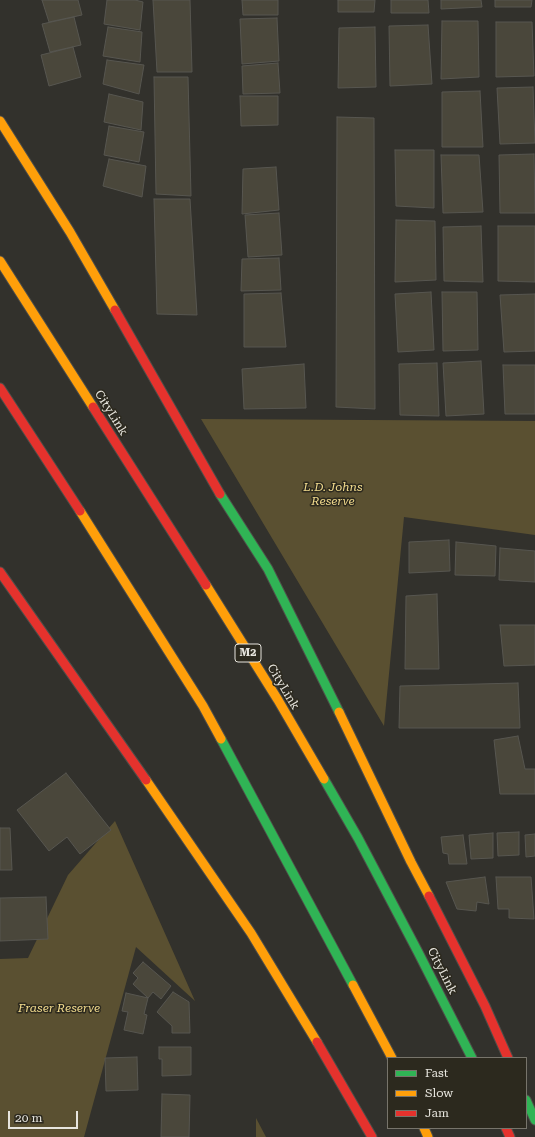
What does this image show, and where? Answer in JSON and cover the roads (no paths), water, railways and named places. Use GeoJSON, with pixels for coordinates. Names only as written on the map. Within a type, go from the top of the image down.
{"type":"FeatureCollection","features":[{"type":"Feature","properties":{"kind":"highway"},"geometry":{"type":"LineString","coordinates":[[0,121],[70,232],[211,479],[268,569],[315,662],[411,862],[485,1006],[508,1057]]}},
{"type":"Feature","properties":{"kind":"highway","name":"CityLink"},"geometry":{"type":"LineString","coordinates":[[0,261],[278,700],[358,838],[471,1057]]}},
{"type":"Feature","properties":{"kind":"highway"},"geometry":{"type":"LineString","coordinates":[[0,388],[113,562],[203,706],[392,1057]]}},
{"type":"Feature","properties":{"kind":"highway"},"geometry":{"type":"LineString","coordinates":[[0,572],[176,822],[251,933],[372,1137]]}},
{"type":"Feature","properties":{"kind":"highway"},"geometry":{"type":"LineString","coordinates":[[527,1102],[535,1120]]}},
{"type":"Feature","properties":{"kind":"park label","name":"L.D. Johns Reserve"},"geometry":{"type":"Point","coordinates":[333,494]}},
{"type":"Feature","properties":{"kind":"park label","name":"Fraser Reserve"},"geometry":{"type":"Point","coordinates":[59,1008]}}]}
